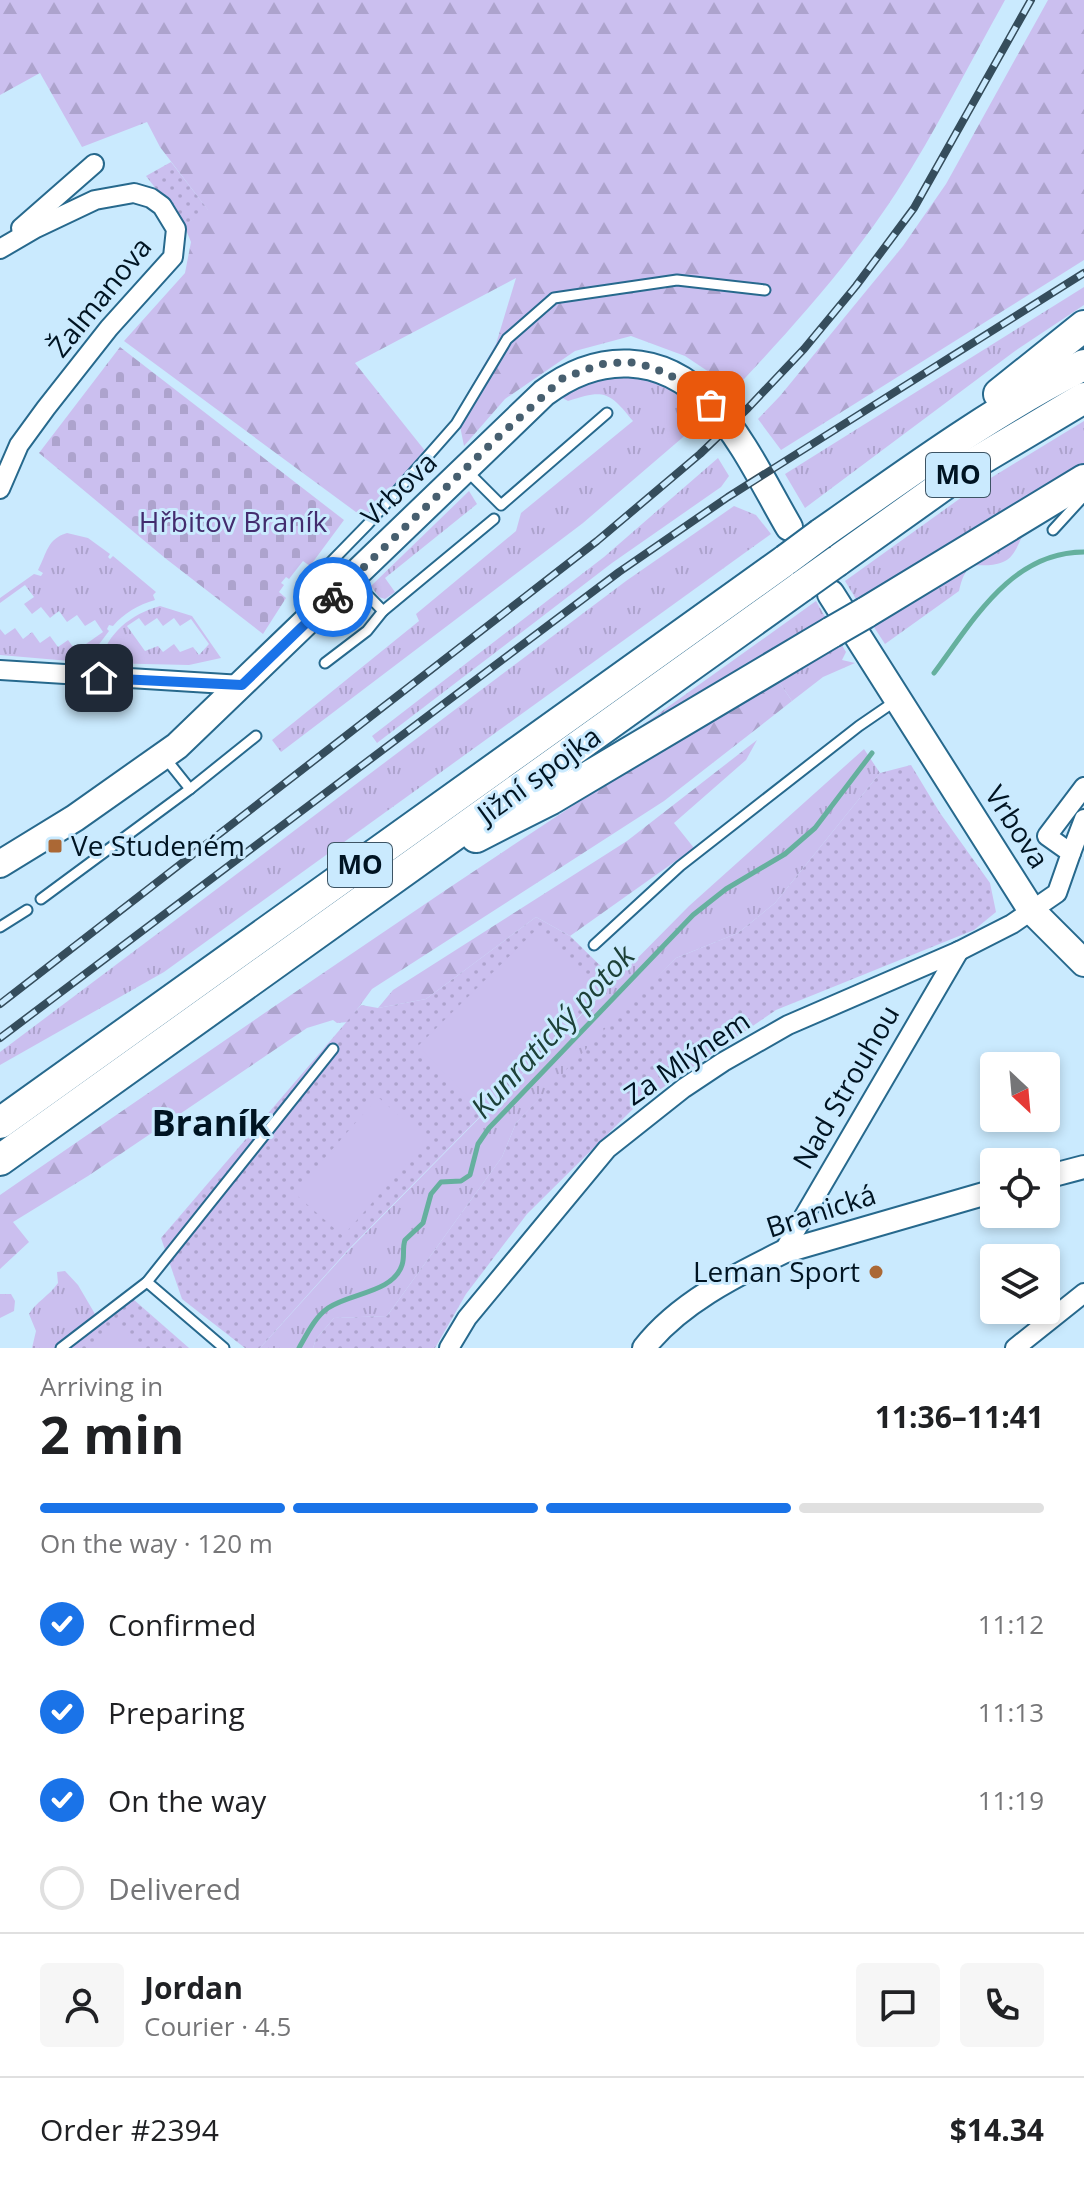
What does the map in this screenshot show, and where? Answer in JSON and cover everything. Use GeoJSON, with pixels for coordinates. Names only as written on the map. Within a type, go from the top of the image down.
{"type":"FeatureCollection","features":[{"type":"Feature","properties":{"kind":"highway"},"geometry":{"type":"LineString","coordinates":[[858,508],[1084,326]]}},
{"type":"Feature","properties":{"kind":"highway","name":"Jižní spojka"},"geometry":{"type":"LineString","coordinates":[[0,1123],[858,508],[985,421],[1084,365]]}},
{"type":"Feature","properties":{"kind":"highway","name":"Jižní spojka"},"geometry":{"type":"LineString","coordinates":[[0,1160],[973,464],[1084,398]]}},
{"type":"Feature","properties":{"kind":"highway"},"geometry":{"type":"LineString","coordinates":[[399,875],[542,804],[1084,480]]}},
{"type":"Feature","properties":{"kind":"main road","name":"Vrbova"},"geometry":{"type":"LineString","coordinates":[[0,864],[75,818],[164,756],[563,378],[602,364],[629,362],[652,367],[692,386],[711,405],[740,445],[789,527]]}},
{"type":"Feature","properties":{"kind":"main road","name":"Vrbova"},"geometry":{"type":"LineString","coordinates":[[831,594],[1032,911],[1084,963]]}},
{"type":"Feature","properties":{"kind":"street"},"geometry":{"type":"LineString","coordinates":[[0,248],[94,164]]}},
{"type":"Feature","properties":{"kind":"street","name":"Žalmanova"},"geometry":{"type":"LineString","coordinates":[[0,248],[95,200],[134,193],[151,198],[162,206],[171,216],[176,229],[173,257],[109,328],[46,408],[19,445],[0,489]]}},
{"type":"Feature","properties":{"kind":"street"},"geometry":{"type":"LineString","coordinates":[[3,674],[242,685]]}},
{"type":"Feature","properties":{"kind":"street"},"geometry":{"type":"LineString","coordinates":[[1071,853],[1047,836],[1084,787]]}},
{"type":"Feature","properties":{"kind":"street"},"geometry":{"type":"LineString","coordinates":[[1032,911],[1057,893],[1084,819]]}},
{"type":"Feature","properties":{"kind":"street","name":"Za Mlýnem"},"geometry":{"type":"LineString","coordinates":[[449,1348],[467,1318],[607,1149],[684,1088],[788,1025],[959,951],[1032,911]]}},
{"type":"Feature","properties":{"kind":"street","name":"Nad Strouhou"},"geometry":{"type":"LineString","coordinates":[[783,1252],[959,951]]}},
{"type":"Feature","properties":{"kind":"street"},"geometry":{"type":"LineString","coordinates":[[1060,1173],[1084,1167]]}},
{"type":"Feature","properties":{"kind":"street","name":"Branická"},"geometry":{"type":"LineString","coordinates":[[644,1348],[656,1333],[690,1305],[751,1267],[783,1252],[980,1195]]}},
{"type":"Feature","properties":{"kind":"street"},"geometry":{"type":"LineString","coordinates":[[1015,1348],[1084,1293]]}},
{"type":"Feature","properties":{"kind":"lane"},"geometry":{"type":"LineString","coordinates":[[383,611],[352,579],[329,564],[456,424],[507,339],[554,298],[677,280],[765,290]]}},
{"type":"Feature","properties":{"kind":"lane"},"geometry":{"type":"LineString","coordinates":[[465,469],[501,505],[607,413]]}},
{"type":"Feature","properties":{"kind":"lane"},"geometry":{"type":"LineString","coordinates":[[1053,530],[1084,496]]}},
{"type":"Feature","properties":{"kind":"lane"},"geometry":{"type":"LineString","coordinates":[[325,663],[367,631],[383,611],[494,519]]}},
{"type":"Feature","properties":{"kind":"lane"},"geometry":{"type":"LineString","coordinates":[[594,945],[680,866],[859,726],[897,700]]}},
{"type":"Feature","properties":{"kind":"lane"},"geometry":{"type":"LineString","coordinates":[[41,899],[256,736]]}},
{"type":"Feature","properties":{"kind":"lane"},"geometry":{"type":"LineString","coordinates":[[164,756],[190,789]]}},
{"type":"Feature","properties":{"kind":"lane"},"geometry":{"type":"LineString","coordinates":[[0,927],[27,910]]}},
{"type":"Feature","properties":{"kind":"lane"},"geometry":{"type":"LineString","coordinates":[[61,1348],[147,1282],[333,1049]]}},
{"type":"Feature","properties":{"kind":"lane"},"geometry":{"type":"LineString","coordinates":[[147,1282],[224,1348]]}},
{"type":"Feature","properties":{"kind":"green space"},"geometry":{"type":"Polygon","coordinates":[[[0,0],[1005,0],[925,146],[878,220],[818,296],[732,392],[685,356],[631,336],[575,351],[505,399],[464,446],[457,411],[496,344],[516,278],[355,363],[426,452],[364,518],[124,341],[185,273],[191,242],[184,225],[208,210],[160,147],[147,122],[82,147],[40,73],[0,95],[0,0]]]}},
{"type":"Feature","properties":{"kind":"green space"},"geometry":{"type":"Polygon","coordinates":[[[1048,0],[1084,0],[1084,260],[781,450],[758,419],[903,246],[946,184],[1048,0]]]}},
{"type":"Feature","properties":{"kind":"green space"},"geometry":{"type":"Polygon","coordinates":[[[171,162],[209,211],[184,225],[146,176],[171,162]]]}},
{"type":"Feature","properties":{"kind":"green space"},"geometry":{"type":"Polygon","coordinates":[[[1084,287],[1084,305],[1015,351],[805,508],[785,474],[1084,287]]]}},
{"type":"Feature","properties":{"kind":"green space","name":"Hřbitov Braník"},"geometry":{"type":"Polygon","coordinates":[[[120,347],[344,520],[310,566],[303,561],[289,579],[286,577],[281,583],[284,585],[279,592],[286,598],[263,634],[165,558],[39,453],[120,347]]]}},
{"type":"Feature","properties":{"kind":"green space"},"geometry":{"type":"Polygon","coordinates":[[[615,375],[641,377],[667,386],[681,397],[696,426],[583,523],[281,752],[272,740],[419,621],[416,614],[516,531],[521,513],[633,421],[605,395],[590,395],[568,401],[559,396],[581,382],[615,375]]]}},
{"type":"Feature","properties":{"kind":"green space"},"geometry":{"type":"Polygon","coordinates":[[[1084,421],[1084,466],[859,604],[845,581],[976,487],[1084,421]]]}},
{"type":"Feature","properties":{"kind":"green space"},"geometry":{"type":"Polygon","coordinates":[[[718,458],[729,476],[721,487],[612,563],[377,743],[372,736],[604,557],[718,458]]]}},
{"type":"Feature","properties":{"kind":"green space"},"geometry":{"type":"Polygon","coordinates":[[[469,491],[477,504],[385,578],[395,592],[385,599],[379,597],[371,586],[469,491]]]}},
{"type":"Feature","properties":{"kind":"green space"},"geometry":{"type":"Polygon","coordinates":[[[734,506],[756,515],[771,534],[164,972],[0,1065],[0,1052],[626,581],[734,506]]]}},
{"type":"Feature","properties":{"kind":"green space"},"geometry":{"type":"Polygon","coordinates":[[[67,533],[88,538],[110,554],[110,559],[113,556],[156,592],[153,595],[155,600],[132,610],[113,626],[109,625],[109,631],[94,651],[93,663],[0,655],[0,629],[5,635],[15,628],[23,639],[32,632],[40,643],[50,636],[58,647],[68,640],[76,651],[103,632],[95,620],[85,626],[77,615],[67,622],[59,611],[50,618],[41,607],[32,614],[24,604],[34,597],[25,585],[0,603],[0,598],[34,574],[41,576],[43,573],[38,570],[48,547],[67,533]]]}},
{"type":"Feature","properties":{"kind":"green space"},"geometry":{"type":"Polygon","coordinates":[[[1023,535],[1007,560],[995,565],[971,567],[962,579],[959,591],[885,644],[870,621],[1023,535]]]}},
{"type":"Feature","properties":{"kind":"green space"},"geometry":{"type":"Polygon","coordinates":[[[816,601],[828,622],[815,631],[575,773],[569,772],[602,749],[605,752],[816,601]]]}},
{"type":"Feature","properties":{"kind":"green space"},"geometry":{"type":"Polygon","coordinates":[[[160,606],[192,616],[221,658],[189,665],[100,663],[108,643],[122,626],[139,614],[160,606]],[[139,618],[127,626],[145,651],[158,646],[163,652],[174,644],[180,652],[193,647],[199,655],[209,644],[191,619],[180,626],[174,618],[163,626],[157,618],[145,626],[139,618]]]}},
{"type":"Feature","properties":{"kind":"green space"},"geometry":{"type":"Polygon","coordinates":[[[839,640],[846,652],[842,660],[855,663],[823,677],[792,701],[775,676],[839,640]]]}},
{"type":"Feature","properties":{"kind":"green space"},"geometry":{"type":"Polygon","coordinates":[[[775,676],[792,701],[664,801],[372,989],[348,1022],[337,1023],[333,1020],[307,1028],[88,1176],[13,1222],[29,1242],[0,1269],[0,1195],[481,866],[775,676]]]}},
{"type":"Feature","properties":{"kind":"green space"},"geometry":{"type":"Polygon","coordinates":[[[757,740],[746,760],[674,823],[694,848],[570,936],[536,917],[426,999],[378,1008],[393,990],[627,841],[757,740]]]}},
{"type":"Feature","properties":{"kind":"green space"},"geometry":{"type":"Polygon","coordinates":[[[864,749],[880,773],[775,903],[738,933],[676,958],[516,1123],[502,1157],[387,1316],[334,1318],[316,1339],[313,1348],[260,1348],[347,1252],[689,906],[864,749]]]}},
{"type":"Feature","properties":{"kind":"green space"},"geometry":{"type":"Polygon","coordinates":[[[911,765],[940,813],[990,883],[996,912],[974,930],[776,1010],[636,1106],[527,1214],[466,1294],[435,1348],[313,1348],[316,1339],[334,1318],[387,1316],[502,1157],[516,1123],[604,1030],[676,958],[738,933],[775,903],[880,773],[911,765]]]}},
{"type":"Feature","properties":{"kind":"green space"},"geometry":{"type":"Polygon","coordinates":[[[536,917],[570,936],[615,980],[347,1251],[260,1348],[245,1348],[182,1299],[161,1238],[361,1005],[378,1008],[426,999],[536,917]]]}},
{"type":"Feature","properties":{"kind":"green space"},"geometry":{"type":"Polygon","coordinates":[[[538,928],[597,987],[476,1105],[418,1046],[538,928]]]}},
{"type":"Feature","properties":{"kind":"green space"},"geometry":{"type":"Polygon","coordinates":[[[378,1097],[427,1140],[343,1236],[294,1193],[378,1097]]]}},
{"type":"Feature","properties":{"kind":"green space"},"geometry":{"type":"Polygon","coordinates":[[[65,1271],[78,1285],[95,1314],[54,1348],[32,1348],[36,1331],[29,1314],[58,1283],[57,1272],[65,1271]]]}},
{"type":"Feature","properties":{"kind":"green space"},"geometry":{"type":"Polygon","coordinates":[[[125,1292],[189,1348],[54,1348],[125,1292]]]}},
{"type":"Feature","properties":{"kind":"green space"},"geometry":{"type":"Polygon","coordinates":[[[0,1294],[11,1294],[15,1301],[14,1311],[0,1318],[0,1294]]]}},
{"type":"Feature","properties":{"kind":"green space"},"geometry":{"type":"Polygon","coordinates":[[[115,1323],[142,1348],[90,1348],[115,1323]]]}},
{"type":"Feature","properties":{"kind":"waterway","name":"Kunratický potok"},"geometry":{"type":"LineString","coordinates":[[934,673],[979,612],[1015,577],[1035,564],[1058,555],[1084,552]]}},
{"type":"Feature","properties":{"kind":"waterway","name":"Kunratický potok"},"geometry":{"type":"LineString","coordinates":[[299,1348],[315,1321],[328,1308],[380,1287],[397,1274],[403,1262],[405,1240],[423,1223],[431,1194],[441,1182],[461,1181],[470,1175],[478,1144],[489,1128],[693,915],[726,889],[785,854],[815,828],[872,753]]}},
{"type":"Feature","properties":{"kind":"railway"},"geometry":{"type":"LineString","coordinates":[[0,1004],[597,541],[700,454],[748,408],[804,349],[914,208],[1031,0]]}},
{"type":"Feature","properties":{"kind":"railway"},"geometry":{"type":"LineString","coordinates":[[0,1038],[619,572],[728,497],[1084,273]]}},
{"type":"Feature","properties":{"kind":"way so far"},"geometry":{"type":"LineString","coordinates":[[333,597],[563,378],[602,364],[629,362],[652,367],[692,386],[711,405]]}},
{"type":"Feature","properties":{"kind":"place","name":"Ve Studeném"},"geometry":{"type":"Point","coordinates":[55,846]}},
{"type":"Feature","properties":{"kind":"place","name":"Leman Sport"},"geometry":{"type":"Point","coordinates":[876,1272]}},
{"type":"Feature","properties":{"kind":"district","name":"Braník"},"geometry":{"type":"Point","coordinates":[211,1123]}},
{"type":"Feature","properties":{"kind":"route"},"geometry":{"type":"LineString","coordinates":[[99,678],[242,685],[333,597]]}}]}
